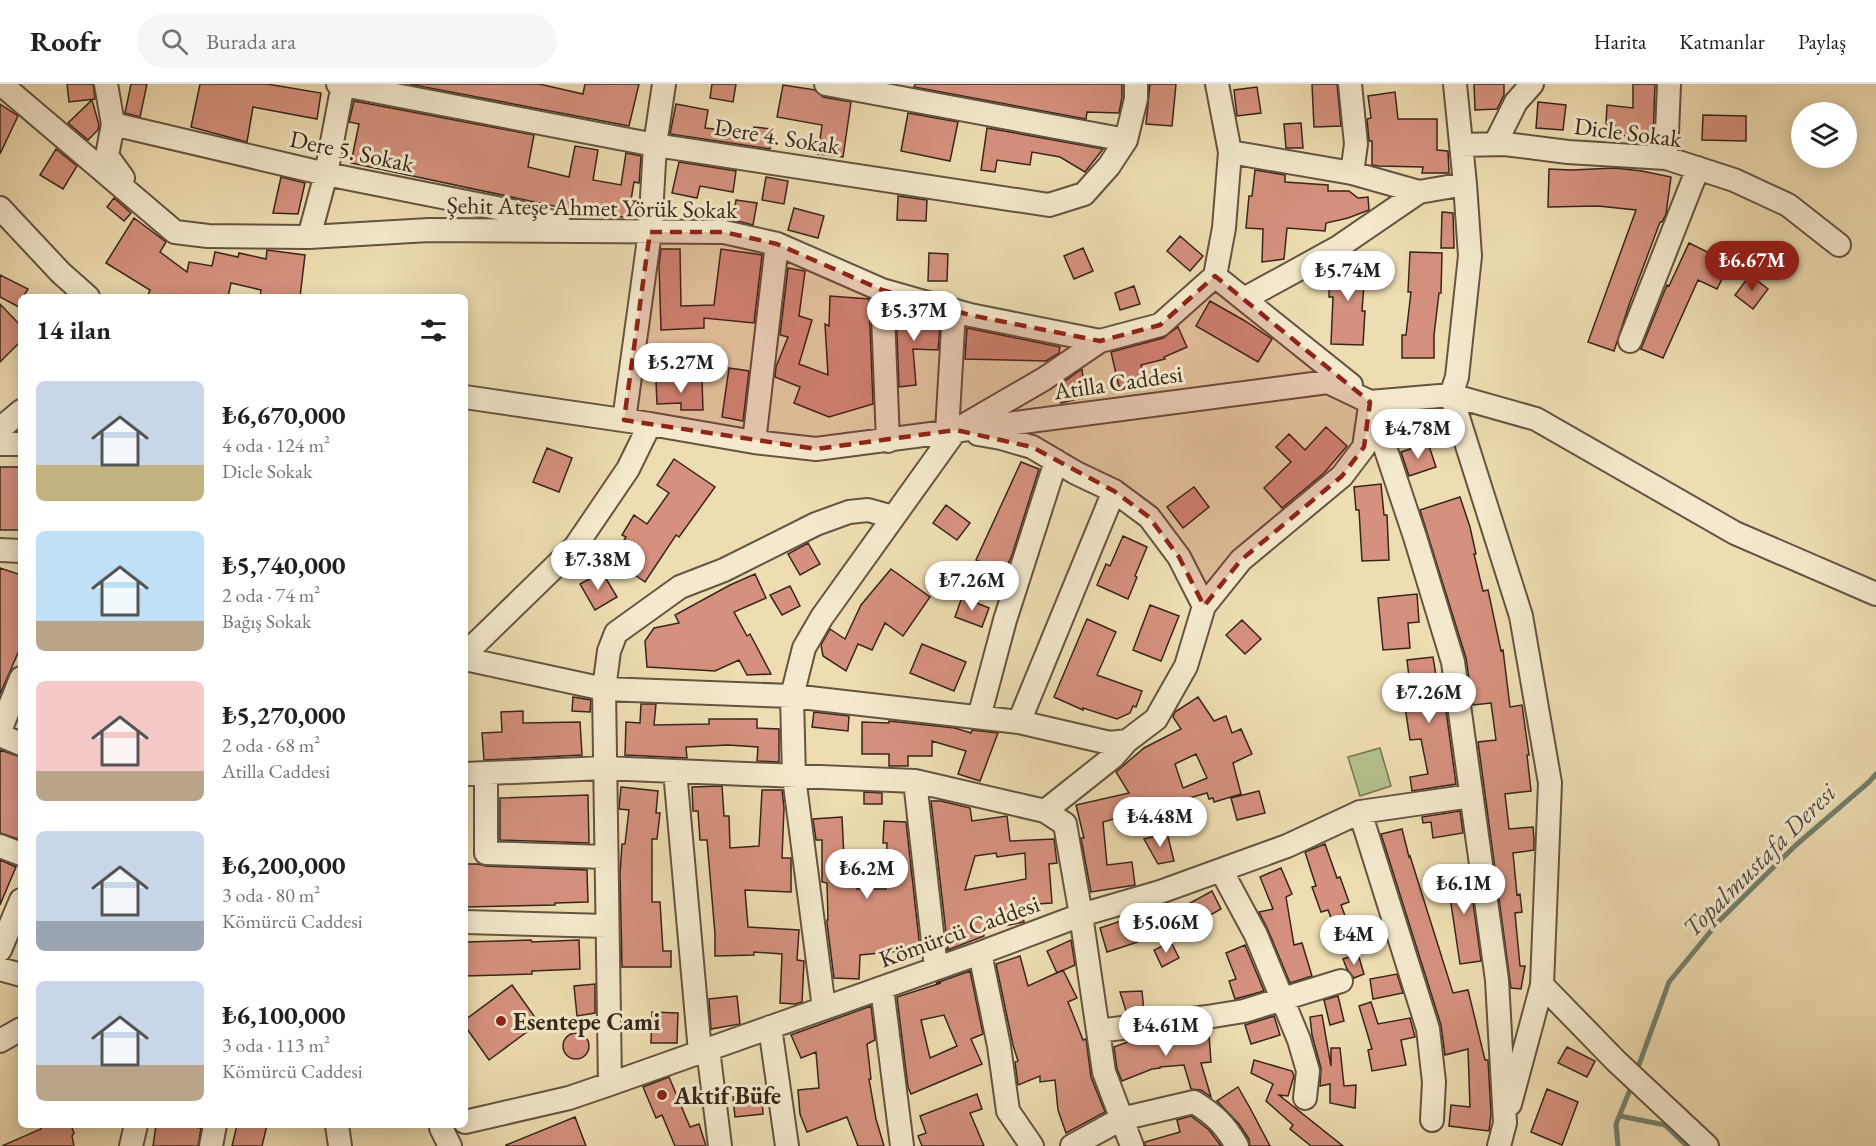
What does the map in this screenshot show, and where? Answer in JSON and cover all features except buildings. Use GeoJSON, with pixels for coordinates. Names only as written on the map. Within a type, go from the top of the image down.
{"type":"FeatureCollection","features":[{"type":"Feature","properties":{"kind":"street","name":"Şehit Ateşe Ahmet Yörük Sokak"},"geometry":{"type":"LineString","coordinates":[[1,84],[176,232],[208,236],[309,237],[429,230],[724,232],[777,244],[882,290],[954,310],[1100,341],[1160,325],[1215,276]]}},
{"type":"Feature","properties":{"kind":"street"},"geometry":{"type":"LineString","coordinates":[[106,84],[113,123],[107,156],[145,207]]}},
{"type":"Feature","properties":{"kind":"street"},"geometry":{"type":"LineString","coordinates":[[309,237],[326,174],[341,84]]}},
{"type":"Feature","properties":{"kind":"street","name":"Dere 4. Sokak"},"geometry":{"type":"LineString","coordinates":[[341,84],[655,145],[1049,205],[1084,194],[1109,166],[1126,140],[1136,99],[1136,84]]}},
{"type":"Feature","properties":{"kind":"street"},"geometry":{"type":"LineString","coordinates":[[624,420],[650,232],[655,145],[664,84]]}},
{"type":"Feature","properties":{"kind":"street"},"geometry":{"type":"LineString","coordinates":[[826,84],[1126,140]]}},
{"type":"Feature","properties":{"kind":"street"},"geometry":{"type":"LineString","coordinates":[[1217,84],[1230,152],[1224,228],[1215,276],[1370,402],[1415,537],[1453,662],[1497,980],[1505,1123]]}},
{"type":"Feature","properties":{"kind":"street"},"geometry":{"type":"LineString","coordinates":[[1350,84],[1356,144],[1352,173]]}},
{"type":"Feature","properties":{"kind":"street"},"geometry":{"type":"LineString","coordinates":[[1455,84],[1470,256],[1457,377],[1450,395],[1521,616],[1550,783],[1542,985],[1499,1146]]}},
{"type":"Feature","properties":{"kind":"street"},"geometry":{"type":"LineString","coordinates":[[1495,144],[1516,102],[1532,84]]}},
{"type":"Feature","properties":{"kind":"street"},"geometry":{"type":"LineString","coordinates":[[1666,158],[1669,84]]}},
{"type":"Feature","properties":{"kind":"street","name":"Dere 5. Sokak"},"geometry":{"type":"LineString","coordinates":[[113,123],[326,174],[527,214],[580,231]]}},
{"type":"Feature","properties":{"kind":"street","name":"Dicle Sokak"},"geometry":{"type":"LineString","coordinates":[[1461,145],[1495,144],[1568,152],[1666,158],[1734,180],[1788,204],[1839,245]]}},
{"type":"Feature","properties":{"kind":"street"},"geometry":{"type":"LineString","coordinates":[[1230,152],[1352,173],[1419,192]]}},
{"type":"Feature","properties":{"kind":"street"},"geometry":{"type":"LineString","coordinates":[[1630,341],[1698,168]]}},
{"type":"Feature","properties":{"kind":"street"},"geometry":{"type":"LineString","coordinates":[[1244,299],[1337,248],[1419,192],[1465,184]]}},
{"type":"Feature","properties":{"kind":"street"},"geometry":{"type":"LineString","coordinates":[[0,208],[61,273],[85,294]]}},
{"type":"Feature","properties":{"kind":"street"},"geometry":{"type":"LineString","coordinates":[[754,442],[777,244]]}},
{"type":"Feature","properties":{"kind":"street"},"geometry":{"type":"LineString","coordinates":[[58,294],[61,273]]}},
{"type":"Feature","properties":{"kind":"street"},"geometry":{"type":"LineString","coordinates":[[882,290],[888,441]]}},
{"type":"Feature","properties":{"kind":"street"},"geometry":{"type":"LineString","coordinates":[[952,431],[954,310]]}},
{"type":"Feature","properties":{"kind":"street"},"geometry":{"type":"LineString","coordinates":[[824,1008],[794,777],[792,696],[804,648],[822,617],[952,431],[1044,379],[1100,341]]}},
{"type":"Feature","properties":{"kind":"street","name":"Atilla Caddesi"},"geometry":{"type":"LineString","coordinates":[[468,397],[754,442],[816,449],[1328,382],[1370,402]]}},
{"type":"Feature","properties":{"kind":"street"},"geometry":{"type":"LineString","coordinates":[[1370,402],[1450,395],[1536,419],[1735,533],[1876,594]]}},
{"type":"Feature","properties":{"kind":"street"},"geometry":{"type":"LineString","coordinates":[[1046,811],[1113,758],[1127,741],[1156,719],[1186,666],[1204,606],[1241,560],[1342,476],[1364,447],[1370,402]]}},
{"type":"Feature","properties":{"kind":"street"},"geometry":{"type":"LineString","coordinates":[[0,429],[18,414]]}},
{"type":"Feature","properties":{"kind":"street"},"geometry":{"type":"LineString","coordinates":[[468,651],[574,547],[628,469],[650,424]]}},
{"type":"Feature","properties":{"kind":"street"},"geometry":{"type":"LineString","coordinates":[[952,431],[1001,438],[1032,447],[1114,491],[1149,518],[1179,557],[1204,606]]}},
{"type":"Feature","properties":{"kind":"street"},"geometry":{"type":"LineString","coordinates":[[0,444],[18,444]]}},
{"type":"Feature","properties":{"kind":"street"},"geometry":{"type":"LineString","coordinates":[[979,717],[1005,620],[1056,461]]}},
{"type":"Feature","properties":{"kind":"street"},"geometry":{"type":"LineString","coordinates":[[1019,722],[1114,491]]}},
{"type":"Feature","properties":{"kind":"street"},"geometry":{"type":"LineString","coordinates":[[610,1084],[604,689],[609,651],[616,633],[680,587],[724,570],[816,524],[849,512],[868,510],[893,517]]}},
{"type":"Feature","properties":{"kind":"street"},"geometry":{"type":"LineString","coordinates":[[0,550],[18,551]]}},
{"type":"Feature","properties":{"kind":"street"},"geometry":{"type":"LineString","coordinates":[[468,660],[604,689],[792,696],[1019,722],[1110,743],[1127,741]]}},
{"type":"Feature","properties":{"kind":"street"},"geometry":{"type":"LineString","coordinates":[[0,730],[18,685]]}},
{"type":"Feature","properties":{"kind":"street"},"geometry":{"type":"LineString","coordinates":[[0,735],[18,743]]}},
{"type":"Feature","properties":{"kind":"street"},"geometry":{"type":"LineString","coordinates":[[605,857],[486,853],[475,774],[604,768],[915,781],[1046,811],[1065,824],[1104,1072],[1132,1146]]}},
{"type":"Feature","properties":{"kind":"street"},"geometry":{"type":"LineString","coordinates":[[675,771],[704,1050],[720,1146]]}},
{"type":"Feature","properties":{"kind":"street"},"geometry":{"type":"LineString","coordinates":[[915,781],[936,968]]}},
{"type":"Feature","properties":{"kind":"street","name":"Kömürcü Caddesi"},"geometry":{"type":"LineString","coordinates":[[468,1121],[569,1098],[610,1084],[1081,915],[1160,892],[1221,870],[1287,846],[1360,812],[1471,796]]}},
{"type":"Feature","properties":{"kind":"street"},"geometry":{"type":"LineString","coordinates":[[1360,812],[1428,1029],[1434,1082],[1432,1120]]}},
{"type":"Feature","properties":{"kind":"street"},"geometry":{"type":"LineString","coordinates":[[0,846],[18,853]]}},
{"type":"Feature","properties":{"kind":"street"},"geometry":{"type":"LineString","coordinates":[[1221,870],[1256,935],[1299,1040],[1308,1071],[1305,1098]]}},
{"type":"Feature","properties":{"kind":"street"},"geometry":{"type":"LineString","coordinates":[[0,950],[18,907]]}},
{"type":"Feature","properties":{"kind":"street"},"geometry":{"type":"LineString","coordinates":[[468,922],[606,926]]}},
{"type":"Feature","properties":{"kind":"street"},"geometry":{"type":"LineString","coordinates":[[980,953],[999,1046],[1008,1111],[1032,1146]]}},
{"type":"Feature","properties":{"kind":"street"},"geometry":{"type":"LineString","coordinates":[[0,969],[18,974]]}},
{"type":"Feature","properties":{"kind":"street"},"geometry":{"type":"LineString","coordinates":[[1098,1031],[1244,1011],[1341,981]]}},
{"type":"Feature","properties":{"kind":"street"},"geometry":{"type":"LineString","coordinates":[[1542,985],[1616,1061],[1707,1146]]}},
{"type":"Feature","properties":{"kind":"street"},"geometry":{"type":"LineString","coordinates":[[882,988],[902,1146]]}},
{"type":"Feature","properties":{"kind":"street"},"geometry":{"type":"LineString","coordinates":[[770,1027],[787,1146]]}},
{"type":"Feature","properties":{"kind":"street"},"geometry":{"type":"LineString","coordinates":[[0,1041],[18,1031]]}},
{"type":"Feature","properties":{"kind":"street"},"geometry":{"type":"LineString","coordinates":[[1072,1146],[1122,1119],[1194,1102],[1209,1111],[1226,1127],[1237,1146]]}},
{"type":"Feature","properties":{"kind":"street"},"geometry":{"type":"LineString","coordinates":[[131,1146],[134,1128]]}},
{"type":"Feature","properties":{"kind":"street"},"geometry":{"type":"LineString","coordinates":[[212,1146],[215,1128]]}},
{"type":"Feature","properties":{"kind":"street"},"geometry":{"type":"LineString","coordinates":[[337,1128],[340,1146]]}},
{"type":"Feature","properties":{"kind":"highlighted area"},"geometry":{"type":"Polygon","coordinates":[[[650,232],[724,232],[777,244],[882,290],[970,315],[1100,341],[1160,325],[1215,276],[1370,402],[1364,447],[1342,476],[1241,560],[1204,606],[1179,557],[1149,517],[1114,491],[1032,447],[956,430],[816,449],[624,420],[650,232]]]}},
{"type":"Feature","properties":{"kind":"green space"},"geometry":{"type":"Polygon","coordinates":[[[1380,748],[1391,786],[1360,796],[1348,757],[1380,748]]]}},
{"type":"Feature","properties":{"kind":"waterway","name":"Topalmustafa Deresi"},"geometry":{"type":"LineString","coordinates":[[1636,1073],[1669,982],[1720,920],[1796,845],[1876,774]]}},
{"type":"Feature","properties":{"kind":"waterway","name":"Topalmustafa Deresi"},"geometry":{"type":"LineString","coordinates":[[1618,1146],[1616,1124],[1632,1085]]}},
{"type":"Feature","properties":{"kind":"waterway"},"geometry":{"type":"LineString","coordinates":[[1620,1116],[1665,1125],[1687,1146]]}},
{"type":"Feature","properties":{"kind":"place","name":"Esentepe Cami"},"geometry":{"type":"Point","coordinates":[501,1021]}},
{"type":"Feature","properties":{"kind":"place","name":"Aktif Büfe"},"geometry":{"type":"Point","coordinates":[662,1095]}}]}
